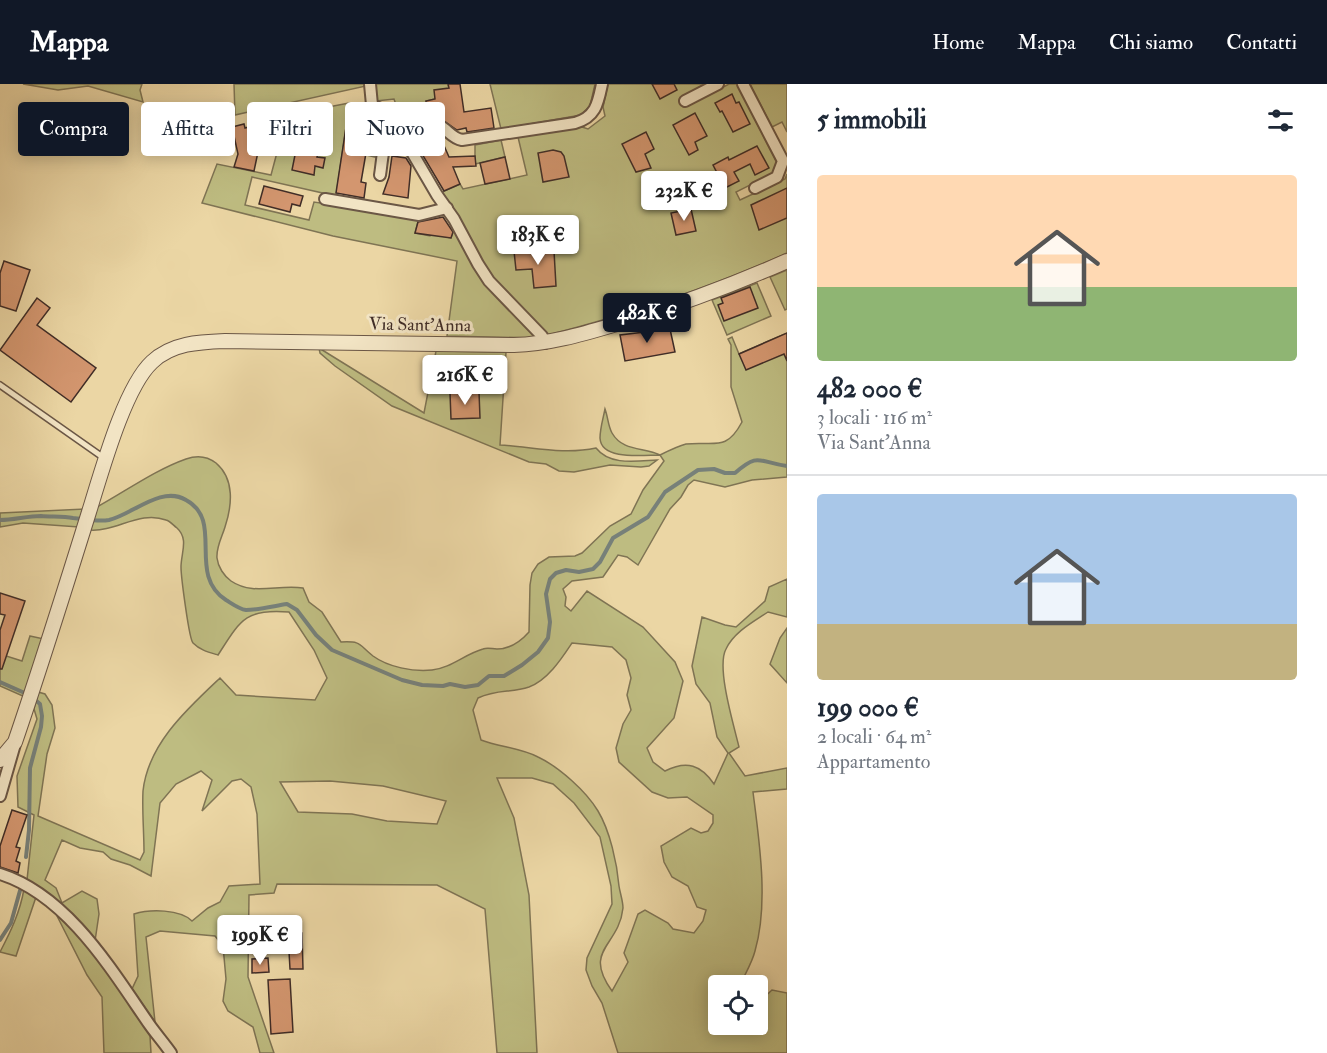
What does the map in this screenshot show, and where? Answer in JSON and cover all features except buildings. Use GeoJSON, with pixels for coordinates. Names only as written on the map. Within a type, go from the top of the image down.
{"type":"FeatureCollection","features":[{"type":"Feature","properties":{"kind":"street"},"geometry":{"type":"LineString","coordinates":[[370,84],[372,102]]}},
{"type":"Feature","properties":{"kind":"street"},"geometry":{"type":"LineString","coordinates":[[445,130],[462,140],[575,123],[593,113],[602,84]]}},
{"type":"Feature","properties":{"kind":"street"},"geometry":{"type":"LineString","coordinates":[[684,101],[718,84]]}},
{"type":"Feature","properties":{"kind":"street"},"geometry":{"type":"LineString","coordinates":[[743,84],[785,160],[777,177],[755,188]]}},
{"type":"Feature","properties":{"kind":"street"},"geometry":{"type":"LineString","coordinates":[[380,175],[383,156]]}},
{"type":"Feature","properties":{"kind":"street"},"geometry":{"type":"LineString","coordinates":[[415,156],[489,281],[542,336],[545,344]]}},
{"type":"Feature","properties":{"kind":"street"},"geometry":{"type":"LineString","coordinates":[[325,200],[419,215],[447,208]]}},
{"type":"Feature","properties":{"kind":"street","name":"Via Sant'Anna"},"geometry":{"type":"LineString","coordinates":[[0,760],[15,742],[105,459],[130,395],[144,370],[166,352],[188,344],[248,341],[545,344],[645,315],[751,277],[787,261]]}},
{"type":"Feature","properties":{"kind":"street"},"geometry":{"type":"LineString","coordinates":[[0,796],[15,742]]}},
{"type":"Feature","properties":{"kind":"street"},"geometry":{"type":"LineString","coordinates":[[0,874],[18,879],[50,901],[72,922],[118,978],[171,1053]]}},
{"type":"Feature","properties":{"kind":"lane"},"geometry":{"type":"LineString","coordinates":[[0,385],[105,459]]}},
{"type":"Feature","properties":{"kind":"shaded area"},"geometry":{"type":"Polygon","coordinates":[[[23,84],[142,84],[140,90],[143,102],[88,86],[58,90],[23,84]]]}},
{"type":"Feature","properties":{"kind":"shaded area"},"geometry":{"type":"Polygon","coordinates":[[[234,84],[366,84],[366,86],[294,102],[247,102],[247,112],[235,115],[234,84]]]}},
{"type":"Feature","properties":{"kind":"shaded area"},"geometry":{"type":"Polygon","coordinates":[[[374,84],[448,84],[449,88],[435,99],[426,102],[395,102],[394,99],[376,101],[374,84]]]}},
{"type":"Feature","properties":{"kind":"shaded area"},"geometry":{"type":"Polygon","coordinates":[[[490,84],[595,84],[590,106],[581,115],[501,129],[490,84]]]}},
{"type":"Feature","properties":{"kind":"shaded area"},"geometry":{"type":"Polygon","coordinates":[[[608,84],[705,84],[680,98],[685,107],[729,84],[737,84],[777,163],[774,173],[736,192],[740,200],[785,179],[787,174],[787,253],[729,278],[669,299],[548,335],[488,272],[442,192],[460,184],[463,189],[527,175],[518,137],[582,127],[588,129],[605,116],[603,107],[608,84]]]}},
{"type":"Feature","properties":{"kind":"shaded area"},"geometry":{"type":"Polygon","coordinates":[[[750,84],[787,84],[787,132],[782,122],[772,127],[750,84]]]}},
{"type":"Feature","properties":{"kind":"shaded area"},"geometry":{"type":"Polygon","coordinates":[[[345,104],[345,134],[336,196],[252,177],[245,205],[309,220],[314,202],[419,218],[415,233],[430,236],[431,234],[451,238],[454,228],[484,283],[536,338],[447,336],[457,261],[333,236],[202,203],[217,164],[271,175],[276,156],[333,156],[333,106],[345,104]]]}},
{"type":"Feature","properties":{"kind":"shaded area"},"geometry":{"type":"Polygon","coordinates":[[[501,140],[505,157],[475,164],[475,145],[501,140]]]}},
{"type":"Feature","properties":{"kind":"shaded area"},"geometry":{"type":"Polygon","coordinates":[[[787,270],[787,309],[785,310],[770,277],[787,270]]]}},
{"type":"Feature","properties":{"kind":"shaded area"},"geometry":{"type":"Polygon","coordinates":[[[757,283],[771,316],[727,335],[712,300],[757,283]]]}},
{"type":"Feature","properties":{"kind":"shaded area"},"geometry":{"type":"Polygon","coordinates":[[[787,333],[787,477],[752,480],[725,487],[694,480],[670,509],[638,565],[627,557],[618,555],[603,577],[572,581],[563,589],[566,597],[565,606],[571,611],[587,591],[643,627],[675,662],[683,681],[674,718],[647,748],[653,762],[665,771],[680,766],[693,766],[704,772],[714,784],[728,753],[717,737],[710,703],[696,684],[692,666],[702,617],[736,627],[765,601],[769,587],[787,579],[787,617],[768,612],[734,637],[723,658],[724,682],[739,747],[729,753],[745,776],[787,768],[787,789],[753,792],[762,872],[759,932],[754,955],[745,975],[708,975],[708,1035],[768,1035],[768,994],[772,990],[787,993],[787,1053],[618,1053],[602,1003],[586,970],[587,958],[612,904],[611,886],[600,837],[574,803],[553,784],[532,778],[497,778],[514,818],[529,895],[537,1053],[497,1053],[485,909],[437,885],[277,884],[274,893],[249,895],[248,977],[274,1053],[260,1053],[253,1027],[228,1011],[223,1001],[226,979],[223,946],[215,936],[160,931],[146,937],[155,1022],[132,989],[138,976],[134,914],[148,911],[173,912],[192,921],[220,902],[229,886],[260,884],[257,814],[251,787],[241,779],[232,781],[202,811],[212,780],[201,771],[176,784],[160,803],[151,876],[130,865],[111,859],[103,852],[80,848],[62,840],[45,880],[56,888],[62,903],[82,891],[97,899],[99,914],[95,941],[40,889],[27,880],[34,815],[18,807],[17,776],[37,719],[34,709],[38,692],[45,694],[52,705],[55,728],[47,754],[38,816],[140,860],[144,852],[143,791],[146,774],[152,758],[171,728],[195,702],[220,678],[236,695],[315,700],[327,678],[314,650],[289,612],[262,612],[245,619],[232,633],[218,655],[193,643],[187,620],[181,567],[184,541],[181,532],[169,521],[156,518],[137,519],[109,528],[90,530],[97,507],[174,464],[194,457],[209,459],[222,469],[229,485],[229,510],[217,554],[220,568],[228,579],[248,588],[303,588],[309,602],[322,612],[341,642],[356,643],[379,660],[393,666],[432,670],[445,667],[485,648],[506,648],[515,644],[529,632],[530,585],[532,573],[538,564],[549,557],[575,556],[582,553],[610,526],[631,514],[643,490],[664,461],[660,455],[686,444],[725,441],[731,438],[742,422],[731,387],[731,345],[728,339],[732,337],[739,354],[787,333]],[[572,643],[554,668],[536,684],[522,689],[491,693],[478,698],[473,710],[481,740],[531,754],[546,761],[587,796],[602,819],[617,867],[623,905],[620,921],[601,957],[600,966],[612,991],[628,962],[624,953],[638,914],[645,910],[668,923],[673,929],[694,933],[703,921],[706,910],[697,907],[688,886],[672,877],[664,862],[661,846],[691,828],[701,833],[708,831],[713,823],[713,815],[687,797],[668,798],[652,792],[619,762],[616,748],[623,724],[631,710],[627,695],[631,678],[626,660],[612,647],[572,643]],[[330,781],[280,782],[298,812],[352,814],[387,821],[437,824],[446,801],[383,786],[330,781]]]}},
{"type":"Feature","properties":{"kind":"shaded area"},"geometry":{"type":"Polygon","coordinates":[[[319,348],[424,413],[436,351],[506,352],[500,445],[560,451],[596,448],[602,454],[616,460],[657,460],[649,466],[610,465],[574,472],[559,471],[546,464],[529,462],[392,406],[335,366],[320,353],[319,348]]]}},
{"type":"Feature","properties":{"kind":"shaded area"},"geometry":{"type":"Polygon","coordinates":[[[605,409],[611,430],[617,439],[628,446],[660,455],[624,455],[608,450],[602,445],[600,438],[605,409]]]}},
{"type":"Feature","properties":{"kind":"shaded area"},"geometry":{"type":"Polygon","coordinates":[[[85,509],[79,527],[23,523],[0,527],[0,513],[85,509]]]}},
{"type":"Feature","properties":{"kind":"shaded area"},"geometry":{"type":"Polygon","coordinates":[[[787,628],[787,683],[770,664],[780,638],[787,628]]]}},
{"type":"Feature","properties":{"kind":"shaded area"},"geometry":{"type":"Polygon","coordinates":[[[30,636],[44,639],[25,697],[0,686],[0,654],[22,661],[30,636]]]}},
{"type":"Feature","properties":{"kind":"shaded area"},"geometry":{"type":"Polygon","coordinates":[[[24,889],[36,897],[16,956],[0,952],[15,921],[24,889]]]}},
{"type":"Feature","properties":{"kind":"shaded area"},"geometry":{"type":"Polygon","coordinates":[[[56,914],[81,938],[125,995],[150,1036],[151,1053],[104,1053],[102,997],[87,975],[56,914]]]}},
{"type":"Feature","properties":{"kind":"waterway"},"geometry":{"type":"LineString","coordinates":[[0,520],[41,516],[109,520],[157,498],[176,496],[186,500],[197,509],[203,521],[208,576],[214,589],[226,600],[246,610],[287,604],[297,610],[316,635],[332,650],[402,680],[422,685],[450,684],[465,687],[478,685],[489,676],[504,676],[538,652],[548,638],[550,622],[546,594],[550,579],[556,573],[566,570],[579,572],[593,569],[600,562],[613,538],[648,517],[665,492],[698,470],[714,469],[725,473],[735,473],[749,462],[759,460],[787,466]]}},
{"type":"Feature","properties":{"kind":"waterway"},"geometry":{"type":"LineString","coordinates":[[0,682],[27,694]]}},
{"type":"Feature","properties":{"kind":"waterway"},"geometry":{"type":"LineString","coordinates":[[26,857],[30,768],[42,716],[40,704],[33,698]]}},
{"type":"Feature","properties":{"kind":"waterway"},"geometry":{"type":"LineString","coordinates":[[0,940],[11,923],[21,887]]}}]}
